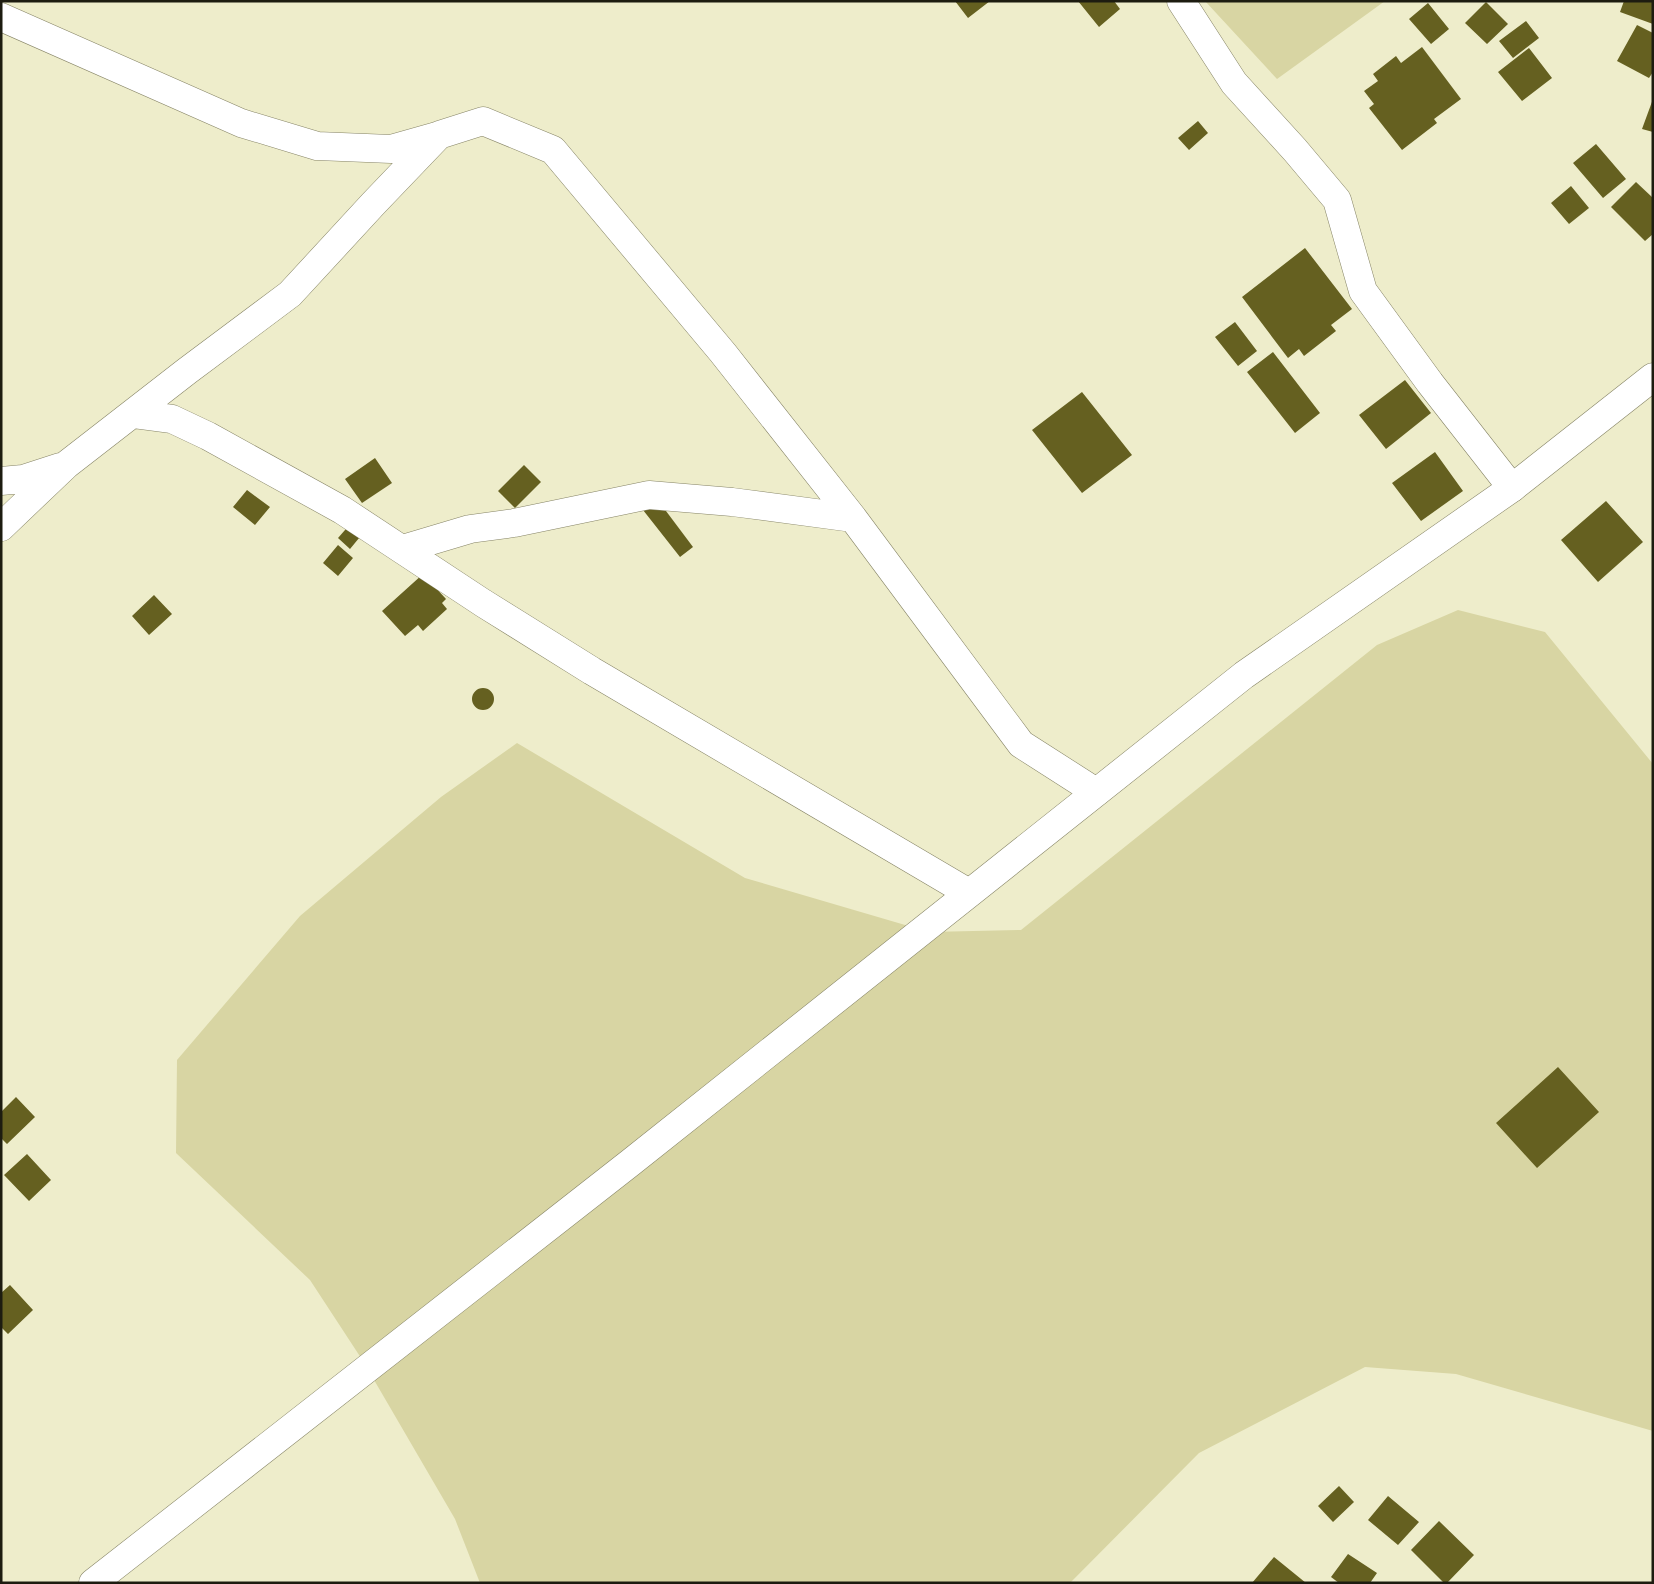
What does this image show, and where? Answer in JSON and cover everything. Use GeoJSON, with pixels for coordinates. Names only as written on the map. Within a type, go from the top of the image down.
{"type":"FeatureCollection","features":[{"type":"Feature","properties":{"kind":"street"},"geometry":{"type":"LineString","coordinates":[[1181,1],[1234,83],[1295,150],[1337,200],[1363,290],[1430,383],[1512,488]]}},
{"type":"Feature","properties":{"kind":"street"},"geometry":{"type":"LineString","coordinates":[[1,17],[241,123],[317,146],[391,149],[483,121],[553,150],[723,353],[854,518],[1021,744],[1096,792]]}},
{"type":"Feature","properties":{"kind":"street"},"geometry":{"type":"LineString","coordinates":[[1,527],[66,465],[134,414],[186,371],[290,294],[439,135]]}},
{"type":"Feature","properties":{"kind":"street"},"geometry":{"type":"LineString","coordinates":[[93,1583],[622,1169],[1244,675],[1512,488],[1653,378]]}},
{"type":"Feature","properties":{"kind":"street"},"geometry":{"type":"LineString","coordinates":[[134,414],[172,419],[208,436],[342,510],[483,603],[592,671],[969,893]]}},
{"type":"Feature","properties":{"kind":"street"},"geometry":{"type":"LineString","coordinates":[[1,481],[23,478],[66,465]]}},
{"type":"Feature","properties":{"kind":"street"},"geometry":{"type":"LineString","coordinates":[[403,549],[470,529],[514,523],[649,495],[732,502],[854,518]]}},
{"type":"Feature","properties":{"kind":"shaded area"},"geometry":{"type":"Polygon","coordinates":[[[1205,1],[1385,1],[1277,79],[1205,1]]]}},
{"type":"Feature","properties":{"kind":"shaded area"},"geometry":{"type":"Polygon","coordinates":[[[1458,610],[1545,632],[1653,764],[1653,1431],[1456,1374],[1365,1367],[1199,1453],[1070,1583],[480,1583],[455,1519],[363,1361],[310,1280],[176,1153],[177,1060],[300,916],[441,797],[517,743],[745,878],[929,932],[1021,930],[1377,645],[1458,610]]]}},
{"type":"Feature","properties":{"kind":"building"},"geometry":{"type":"Polygon","coordinates":[[[955,1],[990,1],[968,18],[955,1]]]}},
{"type":"Feature","properties":{"kind":"building"},"geometry":{"type":"Polygon","coordinates":[[[1078,1],[1114,1],[1120,9],[1099,27],[1078,1]]]}},
{"type":"Feature","properties":{"kind":"building"},"geometry":{"type":"Polygon","coordinates":[[[1624,1],[1653,1],[1653,24],[1620,12],[1624,1]]]}},
{"type":"Feature","properties":{"kind":"building"},"geometry":{"type":"Polygon","coordinates":[[[1486,2],[1508,24],[1487,44],[1465,23],[1486,2]]]}},
{"type":"Feature","properties":{"kind":"building"},"geometry":{"type":"Polygon","coordinates":[[[1428,3],[1449,29],[1431,44],[1409,19],[1428,3]]]}},
{"type":"Feature","properties":{"kind":"building"},"geometry":{"type":"Polygon","coordinates":[[[1526,21],[1539,38],[1513,58],[1499,41],[1526,21]]]}},
{"type":"Feature","properties":{"kind":"building"},"geometry":{"type":"Polygon","coordinates":[[[1637,25],[1653,33],[1653,72],[1649,78],[1617,61],[1637,25]]]}},
{"type":"Feature","properties":{"kind":"building"},"geometry":{"type":"Polygon","coordinates":[[[1422,47],[1461,99],[1434,119],[1437,123],[1402,150],[1369,108],[1374,104],[1364,91],[1378,81],[1373,74],[1396,56],[1401,63],[1422,47]]]}},
{"type":"Feature","properties":{"kind":"building"},"geometry":{"type":"Polygon","coordinates":[[[1529,48],[1552,78],[1522,101],[1498,72],[1529,48]]]}},
{"type":"Feature","properties":{"kind":"building"},"geometry":{"type":"Polygon","coordinates":[[[1653,99],[1653,132],[1642,129],[1653,99]]]}},
{"type":"Feature","properties":{"kind":"building"},"geometry":{"type":"Polygon","coordinates":[[[1198,121],[1208,133],[1189,150],[1178,138],[1198,121]]]}},
{"type":"Feature","properties":{"kind":"building"},"geometry":{"type":"Polygon","coordinates":[[[1596,144],[1626,179],[1603,198],[1573,163],[1596,144]]]}},
{"type":"Feature","properties":{"kind":"building"},"geometry":{"type":"Polygon","coordinates":[[[1636,182],[1653,198],[1653,234],[1645,241],[1611,207],[1636,182]]]}},
{"type":"Feature","properties":{"kind":"building"},"geometry":{"type":"Polygon","coordinates":[[[1571,186],[1589,208],[1569,224],[1551,203],[1571,186]]]}},
{"type":"Feature","properties":{"kind":"building"},"geometry":{"type":"Polygon","coordinates":[[[1305,248],[1352,309],[1331,325],[1336,331],[1304,356],[1299,349],[1288,358],[1242,297],[1305,248]]]}},
{"type":"Feature","properties":{"kind":"building"},"geometry":{"type":"Polygon","coordinates":[[[1235,322],[1257,351],[1238,366],[1215,337],[1235,322]]]}},
{"type":"Feature","properties":{"kind":"building"},"geometry":{"type":"Polygon","coordinates":[[[1273,352],[1320,413],[1295,433],[1247,372],[1273,352]]]}},
{"type":"Feature","properties":{"kind":"building"},"geometry":{"type":"Polygon","coordinates":[[[1405,380],[1431,413],[1386,449],[1359,415],[1405,380]]]}},
{"type":"Feature","properties":{"kind":"building"},"geometry":{"type":"Polygon","coordinates":[[[1082,392],[1132,455],[1082,493],[1032,430],[1082,392]]]}},
{"type":"Feature","properties":{"kind":"building"},"geometry":{"type":"Polygon","coordinates":[[[1435,452],[1463,491],[1421,521],[1392,483],[1435,452]]]}},
{"type":"Feature","properties":{"kind":"building"},"geometry":{"type":"Polygon","coordinates":[[[375,458],[392,483],[362,503],[345,479],[375,458]]]}},
{"type":"Feature","properties":{"kind":"building"},"geometry":{"type":"Polygon","coordinates":[[[524,465],[541,482],[515,508],[498,491],[524,465]]]}},
{"type":"Feature","properties":{"kind":"building"},"geometry":{"type":"Polygon","coordinates":[[[247,490],[270,507],[255,525],[233,507],[247,490]]]}},
{"type":"Feature","properties":{"kind":"building"},"geometry":{"type":"Polygon","coordinates":[[[657,499],[693,547],[680,557],[643,510],[657,499]]]}},
{"type":"Feature","properties":{"kind":"building"},"geometry":{"type":"Polygon","coordinates":[[[1606,501],[1643,542],[1598,582],[1561,540],[1606,501]]]}},
{"type":"Feature","properties":{"kind":"building"},"geometry":{"type":"Polygon","coordinates":[[[352,522],[364,532],[350,549],[338,538],[352,522]]]}},
{"type":"Feature","properties":{"kind":"building"},"geometry":{"type":"Polygon","coordinates":[[[338,545],[353,558],[338,576],[323,563],[338,545]]]}},
{"type":"Feature","properties":{"kind":"building"},"geometry":{"type":"Polygon","coordinates":[[[423,574],[446,599],[442,603],[447,609],[423,631],[418,625],[405,636],[382,611],[423,574]]]}},
{"type":"Feature","properties":{"kind":"building"},"geometry":{"type":"Polygon","coordinates":[[[154,595],[172,614],[149,635],[132,616],[154,595]]]}},
{"type":"Feature","properties":{"kind":"building"},"geometry":{"type":"Polygon","coordinates":[[[483,688],[491,691],[494,699],[491,707],[483,710],[475,707],[472,699],[475,691],[483,688]]]}},
{"type":"Feature","properties":{"kind":"building"},"geometry":{"type":"Polygon","coordinates":[[[1558,1067],[1599,1112],[1537,1168],[1496,1123],[1558,1067]]]}},
{"type":"Feature","properties":{"kind":"building"},"geometry":{"type":"Polygon","coordinates":[[[16,1097],[35,1117],[7,1144],[1,1138],[1,1112],[16,1097]]]}},
{"type":"Feature","properties":{"kind":"building"},"geometry":{"type":"Polygon","coordinates":[[[27,1154],[51,1180],[29,1201],[4,1175],[27,1154]]]}},
{"type":"Feature","properties":{"kind":"building"},"geometry":{"type":"Polygon","coordinates":[[[10,1285],[33,1310],[8,1334],[1,1327],[1,1293],[10,1285]]]}},
{"type":"Feature","properties":{"kind":"building"},"geometry":{"type":"Polygon","coordinates":[[[1339,1486],[1354,1502],[1333,1522],[1318,1506],[1339,1486]]]}},
{"type":"Feature","properties":{"kind":"building"},"geometry":{"type":"Polygon","coordinates":[[[1388,1496],[1419,1522],[1398,1545],[1368,1520],[1388,1496]]]}},
{"type":"Feature","properties":{"kind":"building"},"geometry":{"type":"Polygon","coordinates":[[[1439,1521],[1474,1555],[1447,1583],[1444,1583],[1411,1550],[1439,1521]]]}},
{"type":"Feature","properties":{"kind":"building"},"geometry":{"type":"Polygon","coordinates":[[[1348,1554],[1377,1573],[1370,1583],[1339,1583],[1331,1577],[1348,1554]]]}},
{"type":"Feature","properties":{"kind":"building"},"geometry":{"type":"Polygon","coordinates":[[[1274,1557],[1306,1583],[1252,1583],[1274,1557]]]}}]}
